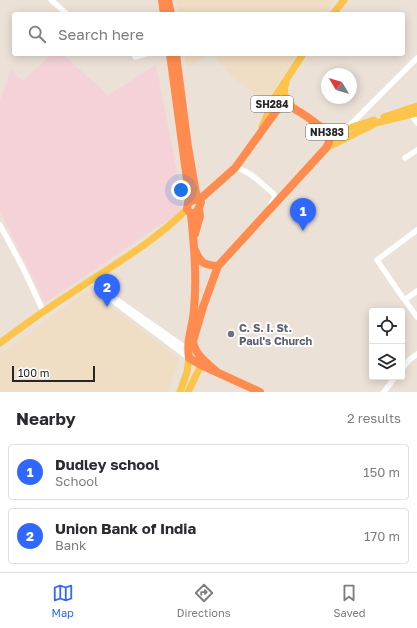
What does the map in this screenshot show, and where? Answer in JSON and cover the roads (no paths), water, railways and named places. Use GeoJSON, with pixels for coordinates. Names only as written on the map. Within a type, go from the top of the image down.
{"type":"FeatureCollection","features":[{"type":"Feature","properties":{"kind":"highway"},"geometry":{"type":"LineString","coordinates":[[162,0],[164,12]]}},
{"type":"Feature","properties":{"kind":"highway"},"geometry":{"type":"LineString","coordinates":[[168,0],[171,12]]}},
{"type":"Feature","properties":{"kind":"highway"},"geometry":{"type":"LineString","coordinates":[[170,56],[193,205]]}},
{"type":"Feature","properties":{"kind":"highway"},"geometry":{"type":"LineString","coordinates":[[176,56],[193,178],[194,309],[188,339],[188,354],[216,371],[260,392]]}},
{"type":"Feature","properties":{"kind":"highway","name":"NH383"},"geometry":{"type":"LineString","coordinates":[[193,205],[234,168],[259,132],[280,108],[286,106],[299,112],[328,133],[329,142],[326,148],[218,266],[193,341],[200,361]]}},
{"type":"Feature","properties":{"kind":"highway"},"geometry":{"type":"LineString","coordinates":[[193,178],[200,187],[212,188]]}},
{"type":"Feature","properties":{"kind":"highway"},"geometry":{"type":"LineString","coordinates":[[193,205],[201,202],[199,209],[200,216],[194,246],[197,256],[204,264],[218,266]]}},
{"type":"Feature","properties":{"kind":"main road"},"geometry":{"type":"LineString","coordinates":[[335,12],[344,0]]}},
{"type":"Feature","properties":{"kind":"main road","name":"SH284"},"geometry":{"type":"LineString","coordinates":[[259,132],[275,97],[302,56]]}},
{"type":"Feature","properties":{"kind":"main road","name":"SH284"},"geometry":{"type":"LineString","coordinates":[[288,77],[284,89],[284,95],[299,112]]}},
{"type":"Feature","properties":{"kind":"main road"},"geometry":{"type":"LineString","coordinates":[[328,133],[345,130],[417,106]]}},
{"type":"Feature","properties":{"kind":"main road"},"geometry":{"type":"LineString","coordinates":[[326,148],[376,123],[414,113]]}},
{"type":"Feature","properties":{"kind":"main road"},"geometry":{"type":"LineString","coordinates":[[0,342],[43,311],[169,227],[193,205]]}},
{"type":"Feature","properties":{"kind":"main road"},"geometry":{"type":"LineString","coordinates":[[180,392],[187,372],[188,354]]}},
{"type":"Feature","properties":{"kind":"main road"},"geometry":{"type":"LineString","coordinates":[[188,392],[200,361]]}},
{"type":"Feature","properties":{"kind":"street"},"geometry":{"type":"LineString","coordinates":[[51,0],[66,12]]}},
{"type":"Feature","properties":{"kind":"street"},"geometry":{"type":"LineString","coordinates":[[345,130],[417,58]]}},
{"type":"Feature","properties":{"kind":"street"},"geometry":{"type":"LineString","coordinates":[[414,113],[417,123]]}},
{"type":"Feature","properties":{"kind":"street"},"geometry":{"type":"LineString","coordinates":[[405,158],[417,150]]}},
{"type":"Feature","properties":{"kind":"street"},"geometry":{"type":"LineString","coordinates":[[234,168],[242,169],[248,172],[275,197],[273,202],[252,229]]}},
{"type":"Feature","properties":{"kind":"street"},"geometry":{"type":"LineString","coordinates":[[0,225],[24,270],[43,311]]}},
{"type":"Feature","properties":{"kind":"street"},"geometry":{"type":"LineString","coordinates":[[417,230],[378,260],[417,317]]}},
{"type":"Feature","properties":{"kind":"street"},"geometry":{"type":"LineString","coordinates":[[90,281],[99,291],[188,354]]}},
{"type":"Feature","properties":{"kind":"street"},"geometry":{"type":"LineString","coordinates":[[404,299],[408,298],[417,291]]}},
{"type":"Feature","properties":{"kind":"street"},"geometry":{"type":"LineString","coordinates":[[405,366],[417,354]]}},
{"type":"Feature","properties":{"kind":"street"},"geometry":{"type":"LineString","coordinates":[[384,392],[394,380]]}},
{"type":"Feature","properties":{"kind":"place","name":"Dudley school"},"geometry":{"type":"Point","coordinates":[303,231]}},
{"type":"Feature","properties":{"kind":"place","name":"Union Bank of India"},"geometry":{"type":"Point","coordinates":[107,307]}},
{"type":"Feature","properties":{"kind":"place","name":"C. S. I. St. Paul's Church"},"geometry":{"type":"Point","coordinates":[231,334]}}]}
